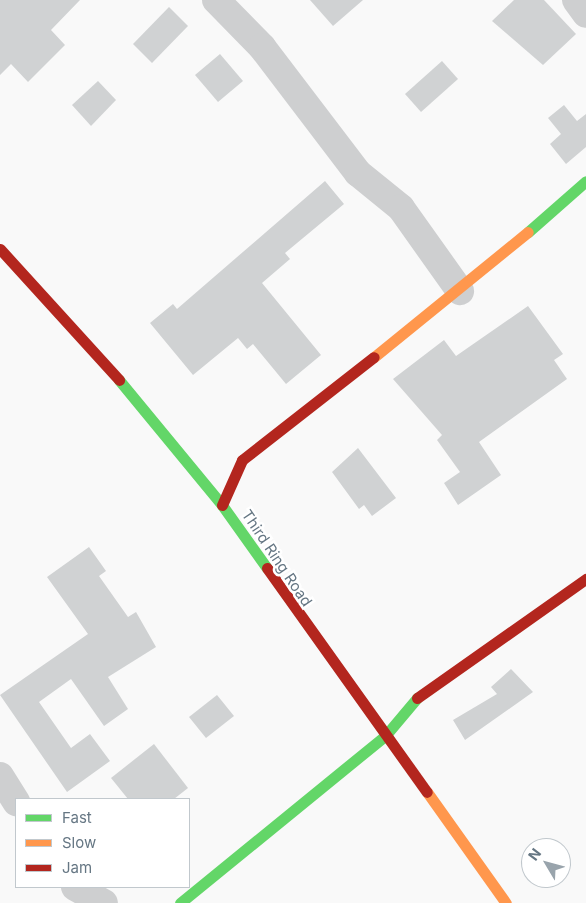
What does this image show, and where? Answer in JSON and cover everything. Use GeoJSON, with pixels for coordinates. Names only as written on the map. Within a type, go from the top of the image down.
{"type":"FeatureCollection","features":[{"type":"Feature","properties":{"kind":"street"},"geometry":{"type":"LineString","coordinates":[[216,0],[262,47],[358,173],[401,208],[460,291]]}},
{"type":"Feature","properties":{"kind":"street"},"geometry":{"type":"LineString","coordinates":[[576,0],[586,14]]}},
{"type":"Feature","properties":{"kind":"street"},"geometry":{"type":"LineString","coordinates":[[222,505],[242,460],[460,291],[586,181]]}},
{"type":"Feature","properties":{"kind":"street","name":"Third Ring Road"},"geometry":{"type":"LineString","coordinates":[[0,249],[105,363],[222,505],[506,903]]}},
{"type":"Feature","properties":{"kind":"street"},"geometry":{"type":"LineString","coordinates":[[180,903],[385,736],[415,700],[586,579]]}},
{"type":"Feature","properties":{"kind":"street"},"geometry":{"type":"LineString","coordinates":[[0,776],[15,800]]}},
{"type":"Feature","properties":{"kind":"street"},"geometry":{"type":"LineString","coordinates":[[77,888],[104,903]]}},
{"type":"Feature","properties":{"kind":"building"},"geometry":{"type":"Polygon","coordinates":[[[0,0],[80,0],[51,30],[65,45],[28,82],[11,64],[0,75],[0,0]]]}},
{"type":"Feature","properties":{"kind":"building"},"geometry":{"type":"Polygon","coordinates":[[[310,0],[363,0],[333,26],[310,0]]]}},
{"type":"Feature","properties":{"kind":"building"},"geometry":{"type":"Polygon","coordinates":[[[514,0],[544,0],[576,34],[543,65],[492,21],[514,0]]]}},
{"type":"Feature","properties":{"kind":"building"},"geometry":{"type":"Polygon","coordinates":[[[169,7],[188,26],[152,63],[133,44],[169,7]]]}},
{"type":"Feature","properties":{"kind":"building"},"geometry":{"type":"Polygon","coordinates":[[[220,54],[243,81],[218,102],[195,75],[220,54]]]}},
{"type":"Feature","properties":{"kind":"building"},"geometry":{"type":"Polygon","coordinates":[[[442,61],[458,79],[421,112],[405,94],[442,61]]]}},
{"type":"Feature","properties":{"kind":"building"},"geometry":{"type":"Polygon","coordinates":[[[98,81],[116,100],[91,126],[72,105],[98,81]]]}},
{"type":"Feature","properties":{"kind":"building"},"geometry":{"type":"Polygon","coordinates":[[[564,105],[577,121],[586,114],[586,147],[566,164],[550,144],[561,134],[548,118],[564,105]]]}},
{"type":"Feature","properties":{"kind":"building"},"geometry":{"type":"Polygon","coordinates":[[[325,181],[344,204],[285,253],[290,259],[262,283],[321,355],[286,384],[253,344],[247,349],[238,338],[193,375],[150,323],[173,304],[177,309],[325,181]]]}},
{"type":"Feature","properties":{"kind":"building"},"geometry":{"type":"Polygon","coordinates":[[[528,306],[563,354],[554,360],[567,379],[479,442],[501,475],[458,505],[444,483],[460,472],[437,440],[442,435],[393,379],[444,340],[456,356],[528,306]]]}},
{"type":"Feature","properties":{"kind":"building"},"geometry":{"type":"Polygon","coordinates":[[[358,448],[396,498],[372,516],[364,505],[359,509],[332,472],[358,448]]]}},
{"type":"Feature","properties":{"kind":"building"},"geometry":{"type":"Polygon","coordinates":[[[89,547],[106,571],[99,576],[128,617],[136,612],[156,647],[108,677],[128,709],[104,726],[71,679],[39,702],[71,748],[90,734],[110,761],[67,792],[0,695],[88,634],[47,577],[89,547]]]}},
{"type":"Feature","properties":{"kind":"building"},"geometry":{"type":"Polygon","coordinates":[[[511,669],[533,692],[465,740],[453,720],[497,694],[491,687],[511,669]]]}},
{"type":"Feature","properties":{"kind":"building"},"geometry":{"type":"Polygon","coordinates":[[[217,695],[234,716],[206,738],[189,717],[217,695]]]}},
{"type":"Feature","properties":{"kind":"building"},"geometry":{"type":"Polygon","coordinates":[[[154,744],[188,788],[175,798],[127,798],[111,778],[154,744]]]}},
{"type":"Feature","properties":{"kind":"traffic: fast"},"geometry":{"type":"LineString","coordinates":[[528,232],[586,181]]}},
{"type":"Feature","properties":{"kind":"traffic: fast"},"geometry":{"type":"LineString","coordinates":[[119,380],[222,505],[267,568]]}},
{"type":"Feature","properties":{"kind":"traffic: fast"},"geometry":{"type":"LineString","coordinates":[[180,903],[385,736],[417,698]]}},
{"type":"Feature","properties":{"kind":"traffic: slow"},"geometry":{"type":"LineString","coordinates":[[374,357],[528,232]]}},
{"type":"Feature","properties":{"kind":"traffic: slow"},"geometry":{"type":"LineString","coordinates":[[427,792],[506,903]]}},
{"type":"Feature","properties":{"kind":"traffic: jam"},"geometry":{"type":"LineString","coordinates":[[0,249],[119,380]]}},
{"type":"Feature","properties":{"kind":"traffic: jam"},"geometry":{"type":"LineString","coordinates":[[222,505],[242,460],[374,357]]}},
{"type":"Feature","properties":{"kind":"traffic: jam"},"geometry":{"type":"LineString","coordinates":[[267,568],[427,792]]}},
{"type":"Feature","properties":{"kind":"traffic: jam"},"geometry":{"type":"LineString","coordinates":[[417,698],[586,579]]}}]}
